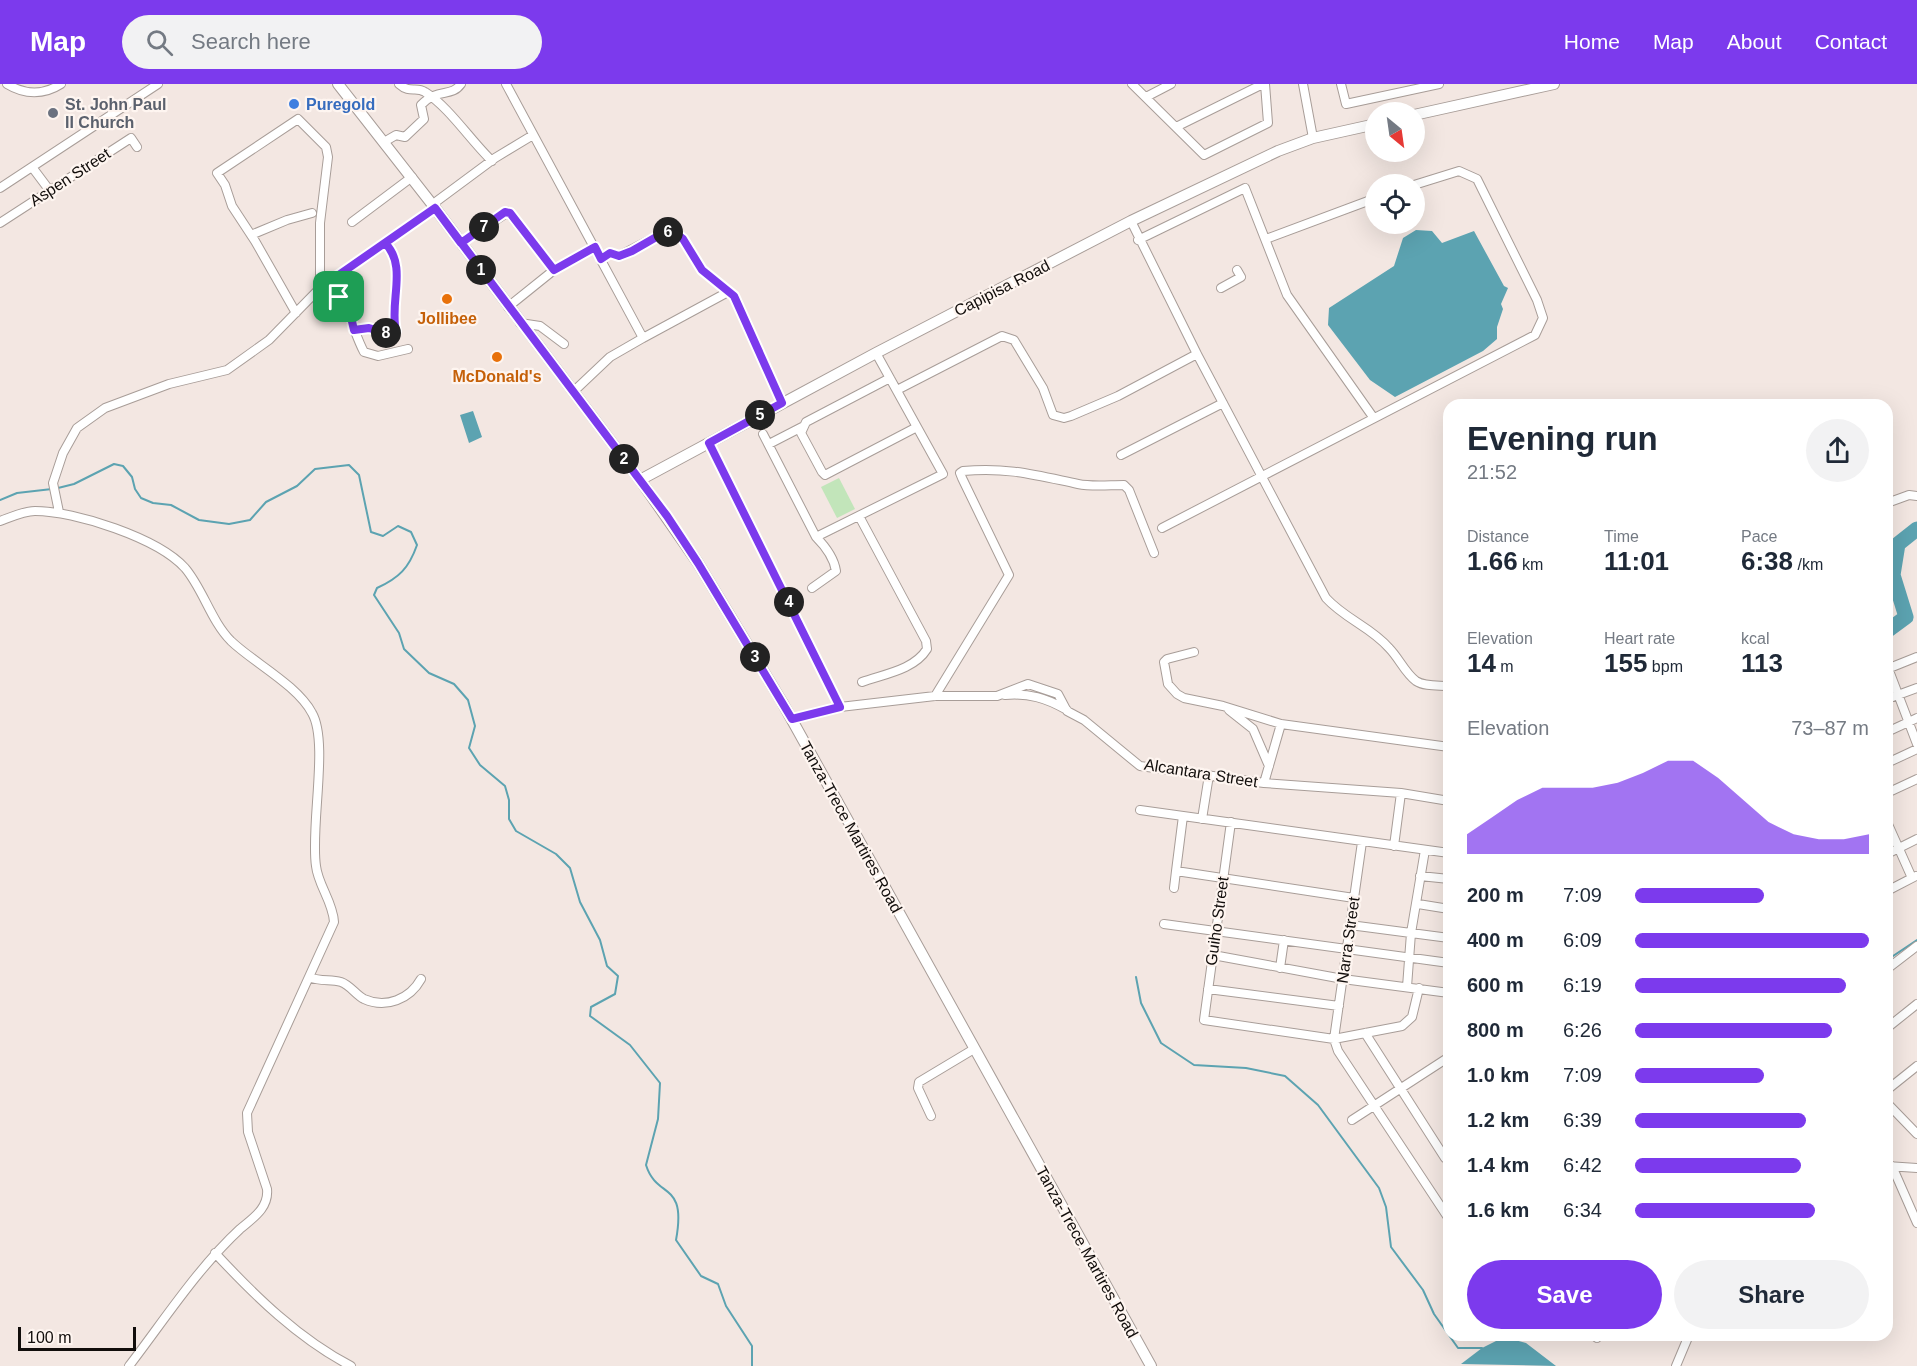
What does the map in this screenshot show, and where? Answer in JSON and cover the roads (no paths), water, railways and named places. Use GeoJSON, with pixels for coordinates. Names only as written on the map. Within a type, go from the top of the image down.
{"type":"FeatureCollection","features":[{"type":"Feature","properties":{"kind":"main road","name":"Tanza-Trece Martires Road"},"geometry":{"type":"LineString","coordinates":[[338,84],[412,177],[640,480],[698,563],[792,719],[1151,1366]]}},
{"type":"Feature","properties":{"kind":"main road"},"geometry":{"type":"LineString","coordinates":[[1425,113],[1554,84]]}},
{"type":"Feature","properties":{"kind":"main road","name":"Capipisa Road"},"geometry":{"type":"LineString","coordinates":[[640,480],[876,353],[1131,221],[1278,151],[1313,138],[1365,126]]}},
{"type":"Feature","properties":{"kind":"street"},"geometry":{"type":"LineString","coordinates":[[7,84],[22,91],[35,93],[47,91],[62,84]]}},
{"type":"Feature","properties":{"kind":"street"},"geometry":{"type":"LineString","coordinates":[[0,188],[158,84]]}},
{"type":"Feature","properties":{"kind":"street"},"geometry":{"type":"LineString","coordinates":[[399,84],[409,92],[423,91],[459,123],[473,143],[492,161]]}},
{"type":"Feature","properties":{"kind":"street"},"geometry":{"type":"LineString","coordinates":[[384,142],[396,135],[405,137],[409,134],[424,119],[421,105],[429,97],[436,93],[451,93],[461,84]]}},
{"type":"Feature","properties":{"kind":"street"},"geometry":{"type":"LineString","coordinates":[[506,84],[643,338]]}},
{"type":"Feature","properties":{"kind":"street"},"geometry":{"type":"LineString","coordinates":[[1132,84],[1204,155],[1268,123],[1264,84],[1176,127]]}},
{"type":"Feature","properties":{"kind":"street"},"geometry":{"type":"LineString","coordinates":[[1146,98],[1170,84]]}},
{"type":"Feature","properties":{"kind":"street"},"geometry":{"type":"LineString","coordinates":[[1303,84],[1313,138]]}},
{"type":"Feature","properties":{"kind":"street"},"geometry":{"type":"LineString","coordinates":[[1341,84],[1346,104],[1438,84]]}},
{"type":"Feature","properties":{"kind":"street"},"geometry":{"type":"LineString","coordinates":[[296,313],[232,206],[225,185],[217,174],[298,119],[326,147],[328,157],[320,223],[320,288]]}},
{"type":"Feature","properties":{"kind":"street"},"geometry":{"type":"LineString","coordinates":[[58,508],[53,483],[63,453],[77,428],[105,408],[169,384],[227,370],[269,340],[320,288],[435,208],[437,201],[492,161],[533,135]]}},
{"type":"Feature","properties":{"kind":"street","name":"Aspen Street"},"geometry":{"type":"LineString","coordinates":[[0,223],[131,138],[137,147]]}},
{"type":"Feature","properties":{"kind":"street"},"geometry":{"type":"LineString","coordinates":[[32,166],[50,191]]}},
{"type":"Feature","properties":{"kind":"street"},"geometry":{"type":"LineString","coordinates":[[1162,528],[1535,334],[1542,325],[1543,318],[1537,300],[1477,179],[1460,171],[1425,182]]}},
{"type":"Feature","properties":{"kind":"street"},"geometry":{"type":"LineString","coordinates":[[351,222],[412,177]]}},
{"type":"Feature","properties":{"kind":"street"},"geometry":{"type":"LineString","coordinates":[[1138,240],[1245,188],[1287,295],[1373,417]]}},
{"type":"Feature","properties":{"kind":"street"},"geometry":{"type":"LineString","coordinates":[[1266,239],[1365,202]]}},
{"type":"Feature","properties":{"kind":"street"},"geometry":{"type":"LineString","coordinates":[[461,243],[508,212],[554,270]]}},
{"type":"Feature","properties":{"kind":"street"},"geometry":{"type":"LineString","coordinates":[[251,235],[287,220],[312,213]]}},
{"type":"Feature","properties":{"kind":"street"},"geometry":{"type":"LineString","coordinates":[[1131,221],[1138,240],[1222,404],[1326,598],[1338,611],[1368,628],[1390,648],[1416,680],[1425,684],[1443,686]]}},
{"type":"Feature","properties":{"kind":"street"},"geometry":{"type":"LineString","coordinates":[[601,259],[610,253],[619,256],[665,232],[674,232],[683,239],[702,270],[734,296],[782,403]]}},
{"type":"Feature","properties":{"kind":"street"},"geometry":{"type":"LineString","coordinates":[[354,330],[369,328],[392,335],[396,331],[393,306],[397,270],[393,252],[385,243]]}},
{"type":"Feature","properties":{"kind":"street"},"geometry":{"type":"LineString","coordinates":[[508,307],[554,270],[595,247]]}},
{"type":"Feature","properties":{"kind":"street"},"geometry":{"type":"LineString","coordinates":[[1221,288],[1241,276],[1237,270]]}},
{"type":"Feature","properties":{"kind":"street"},"geometry":{"type":"LineString","coordinates":[[320,288],[339,297],[350,313],[354,330],[364,352],[378,356],[408,350]]}},
{"type":"Feature","properties":{"kind":"street"},"geometry":{"type":"LineString","coordinates":[[573,392],[610,357],[728,292]]}},
{"type":"Feature","properties":{"kind":"street"},"geometry":{"type":"LineString","coordinates":[[520,323],[540,326],[564,344]]}},
{"type":"Feature","properties":{"kind":"street"},"geometry":{"type":"LineString","coordinates":[[897,390],[1002,336],[1014,340],[1043,388],[1053,415],[1064,418],[1118,396],[1197,354]]}},
{"type":"Feature","properties":{"kind":"street"},"geometry":{"type":"LineString","coordinates":[[816,537],[943,474],[876,353]]}},
{"type":"Feature","properties":{"kind":"street"},"geometry":{"type":"LineString","coordinates":[[769,444],[890,378]]}},
{"type":"Feature","properties":{"kind":"street"},"geometry":{"type":"LineString","coordinates":[[1121,455],[1222,404]]}},
{"type":"Feature","properties":{"kind":"street"},"geometry":{"type":"LineString","coordinates":[[802,427],[801,433],[825,475],[917,427]]}},
{"type":"Feature","properties":{"kind":"street"},"geometry":{"type":"LineString","coordinates":[[764,434],[816,537],[825,546],[836,571],[812,588]]}},
{"type":"Feature","properties":{"kind":"street"},"geometry":{"type":"LineString","coordinates":[[709,443],[840,707]]}},
{"type":"Feature","properties":{"kind":"street"},"geometry":{"type":"LineString","coordinates":[[935,696],[1009,575],[962,478],[960,473],[963,471],[1013,470],[1079,484],[1124,485],[1129,490],[1154,553]]}},
{"type":"Feature","properties":{"kind":"street"},"geometry":{"type":"LineString","coordinates":[[1893,501],[1909,495],[1917,496]]}},
{"type":"Feature","properties":{"kind":"street"},"geometry":{"type":"LineString","coordinates":[[0,520],[32,511],[58,508],[144,539],[165,550],[185,568],[229,639],[301,699],[313,713],[319,738],[314,834],[316,867],[334,922],[247,1113],[248,1132],[267,1199],[260,1211],[216,1252],[129,1366]]}},
{"type":"Feature","properties":{"kind":"street"},"geometry":{"type":"LineString","coordinates":[[859,516],[926,641],[927,649],[922,658],[912,664],[862,682]]}},
{"type":"Feature","properties":{"kind":"street"},"geometry":{"type":"LineString","coordinates":[[1194,652],[1165,660],[1168,684],[1184,698],[1224,706],[1281,724],[1443,746]]}},
{"type":"Feature","properties":{"kind":"street"},"geometry":{"type":"LineString","coordinates":[[1893,666],[1917,657]]}},
{"type":"Feature","properties":{"kind":"street"},"geometry":{"type":"LineString","coordinates":[[1893,680],[1913,720],[1917,744]]}},
{"type":"Feature","properties":{"kind":"street","name":"Alcantara Street"},"geometry":{"type":"LineString","coordinates":[[792,719],[840,707],[935,696],[998,696],[1028,684],[1040,686],[1058,694],[1067,711],[1084,720],[1140,766],[1264,783],[1356,788],[1443,800]]}},
{"type":"Feature","properties":{"kind":"street"},"geometry":{"type":"LineString","coordinates":[[1893,696],[1917,688]]}},
{"type":"Feature","properties":{"kind":"street"},"geometry":{"type":"LineString","coordinates":[[1224,706],[1253,729],[1269,766]]}},
{"type":"Feature","properties":{"kind":"street"},"geometry":{"type":"LineString","coordinates":[[1893,729],[1913,720]]}},
{"type":"Feature","properties":{"kind":"street"},"geometry":{"type":"LineString","coordinates":[[1264,783],[1281,724]]}},
{"type":"Feature","properties":{"kind":"street"},"geometry":{"type":"LineString","coordinates":[[1893,760],[1917,749]]}},
{"type":"Feature","properties":{"kind":"street"},"geometry":{"type":"LineString","coordinates":[[1202,819],[1209,775]]}},
{"type":"Feature","properties":{"kind":"street"},"geometry":{"type":"LineString","coordinates":[[1893,790],[1917,779]]}},
{"type":"Feature","properties":{"kind":"street"},"geometry":{"type":"LineString","coordinates":[[1394,846],[1401,793]]}},
{"type":"Feature","properties":{"kind":"street"},"geometry":{"type":"LineString","coordinates":[[1140,810],[1443,852]]}},
{"type":"Feature","properties":{"kind":"street"},"geometry":{"type":"LineString","coordinates":[[1174,888],[1183,816]]}},
{"type":"Feature","properties":{"kind":"street","name":"Guiho Street"},"geometry":{"type":"LineString","coordinates":[[1231,822],[1204,1020],[1334,1039]]}},
{"type":"Feature","properties":{"kind":"street"},"geometry":{"type":"LineString","coordinates":[[1893,835],[1915,877],[1893,888]]}},
{"type":"Feature","properties":{"kind":"street"},"geometry":{"type":"LineString","coordinates":[[1893,851],[1917,839]]}},
{"type":"Feature","properties":{"kind":"street","name":"Narra Street"},"geometry":{"type":"LineString","coordinates":[[1334,1039],[1362,842]]}},
{"type":"Feature","properties":{"kind":"street"},"geometry":{"type":"LineString","coordinates":[[1407,987],[1412,933],[1425,850]]}},
{"type":"Feature","properties":{"kind":"street"},"geometry":{"type":"LineString","coordinates":[[1176,871],[1354,898]]}},
{"type":"Feature","properties":{"kind":"street"},"geometry":{"type":"LineString","coordinates":[[1420,876],[1443,878]]}},
{"type":"Feature","properties":{"kind":"street"},"geometry":{"type":"LineString","coordinates":[[1418,904],[1443,908]]}},
{"type":"Feature","properties":{"kind":"street"},"geometry":{"type":"LineString","coordinates":[[1164,924],[1443,962]]}},
{"type":"Feature","properties":{"kind":"street"},"geometry":{"type":"LineString","coordinates":[[1350,925],[1443,937]]}},
{"type":"Feature","properties":{"kind":"street"},"geometry":{"type":"LineString","coordinates":[[1280,968],[1284,940]]}},
{"type":"Feature","properties":{"kind":"street"},"geometry":{"type":"LineString","coordinates":[[1893,964],[1917,946]]}},
{"type":"Feature","properties":{"kind":"street"},"geometry":{"type":"LineString","coordinates":[[1213,955],[1343,979],[1443,992]]}},
{"type":"Feature","properties":{"kind":"street"},"geometry":{"type":"LineString","coordinates":[[309,977],[321,982],[339,981],[363,998],[390,1003],[402,998],[421,979]]}},
{"type":"Feature","properties":{"kind":"street"},"geometry":{"type":"LineString","coordinates":[[1419,988],[1408,1021],[1402,1026],[1334,1039],[1338,1051],[1443,1209]]}},
{"type":"Feature","properties":{"kind":"street"},"geometry":{"type":"LineString","coordinates":[[1208,989],[1339,1006]]}},
{"type":"Feature","properties":{"kind":"street"},"geometry":{"type":"LineString","coordinates":[[1893,1023],[1917,1004]]}},
{"type":"Feature","properties":{"kind":"street"},"geometry":{"type":"LineString","coordinates":[[1365,1033],[1443,1155]]}},
{"type":"Feature","properties":{"kind":"street"},"geometry":{"type":"LineString","coordinates":[[931,1116],[918,1088],[919,1082],[974,1049]]}},
{"type":"Feature","properties":{"kind":"street"},"geometry":{"type":"LineString","coordinates":[[1352,1120],[1443,1062]]}},
{"type":"Feature","properties":{"kind":"street"},"geometry":{"type":"LineString","coordinates":[[1893,1085],[1917,1066]]}},
{"type":"Feature","properties":{"kind":"street"},"geometry":{"type":"LineString","coordinates":[[1893,1109],[1917,1134]]}},
{"type":"Feature","properties":{"kind":"street"},"geometry":{"type":"LineString","coordinates":[[1893,1166],[1917,1168]]}},
{"type":"Feature","properties":{"kind":"street"},"geometry":{"type":"LineString","coordinates":[[1893,1174],[1917,1223]]}},
{"type":"Feature","properties":{"kind":"street"},"geometry":{"type":"LineString","coordinates":[[216,1252],[248,1288],[297,1330],[351,1366]]}},
{"type":"Feature","properties":{"kind":"street"},"geometry":{"type":"LineString","coordinates":[[1676,1366],[1686,1341]]}},
{"type":"Feature","properties":{"kind":"water"},"geometry":{"type":"Polygon","coordinates":[[[1425,231],[1432,231],[1442,243],[1474,231],[1504,286],[1508,288],[1501,304],[1503,309],[1497,327],[1497,339],[1483,351],[1395,397],[1370,380],[1328,325],[1329,308],[1394,266],[1403,238],[1410,234],[1425,234],[1425,231]]]}},
{"type":"Feature","properties":{"kind":"water"},"geometry":{"type":"Polygon","coordinates":[[[473,411],[482,437],[469,443],[460,415],[473,411]]]}},
{"type":"Feature","properties":{"kind":"water"},"geometry":{"type":"Polygon","coordinates":[[[1496,1341],[1519,1341],[1526,1343],[1556,1366],[1461,1364],[1482,1348],[1496,1341]]]}},
{"type":"Feature","properties":{"kind":"waterway"},"geometry":{"type":"LineString","coordinates":[[58,488],[74,484],[114,464],[123,466],[132,477],[135,489],[141,498],[153,503],[171,505],[199,520],[229,524],[250,520],[266,502],[297,486],[315,469],[349,465],[359,475],[371,532],[383,536],[398,526],[411,532],[417,545],[407,566],[397,576],[377,588],[374,595],[399,633],[404,649],[429,673],[454,684],[468,700],[475,726],[469,748],[480,765],[505,786],[509,800],[509,819],[516,831],[556,854],[570,868],[580,902],[600,940],[607,966],[618,976],[615,994],[591,1007],[590,1016],[630,1045],[660,1083],[658,1119],[646,1165],[651,1176],[669,1193],[678,1208],[676,1240],[701,1276],[718,1284],[726,1306],[752,1346],[752,1366]]}},
{"type":"Feature","properties":{"kind":"waterway"},"geometry":{"type":"LineString","coordinates":[[0,500],[17,493],[52,489]]}},
{"type":"Feature","properties":{"kind":"waterway"},"geometry":{"type":"LineString","coordinates":[[1893,575],[1898,544],[1917,529]]}},
{"type":"Feature","properties":{"kind":"waterway"},"geometry":{"type":"LineString","coordinates":[[1893,575],[1906,617],[1893,627]]}},
{"type":"Feature","properties":{"kind":"waterway"},"geometry":{"type":"LineString","coordinates":[[1893,956],[1917,940]]}},
{"type":"Feature","properties":{"kind":"waterway"},"geometry":{"type":"LineString","coordinates":[[1136,977],[1141,1003],[1161,1043],[1194,1065],[1246,1068],[1285,1076],[1318,1105],[1379,1188],[1386,1207],[1391,1247],[1423,1290],[1434,1314],[1443,1327]]}},
{"type":"Feature","properties":{"kind":"waterway"},"geometry":{"type":"LineString","coordinates":[[1453,1341],[1458,1348],[1482,1348]]}},
{"type":"Feature","properties":{"kind":"place","name":"Puregold"},"geometry":{"type":"Point","coordinates":[294,104]}},
{"type":"Feature","properties":{"kind":"place","name":"St. John Paul II Church"},"geometry":{"type":"Point","coordinates":[53,113]}},
{"type":"Feature","properties":{"kind":"place","name":"Jollibee"},"geometry":{"type":"Point","coordinates":[447,299]}},
{"type":"Feature","properties":{"kind":"place","name":"McDonald's"},"geometry":{"type":"Point","coordinates":[497,357]}}]}
